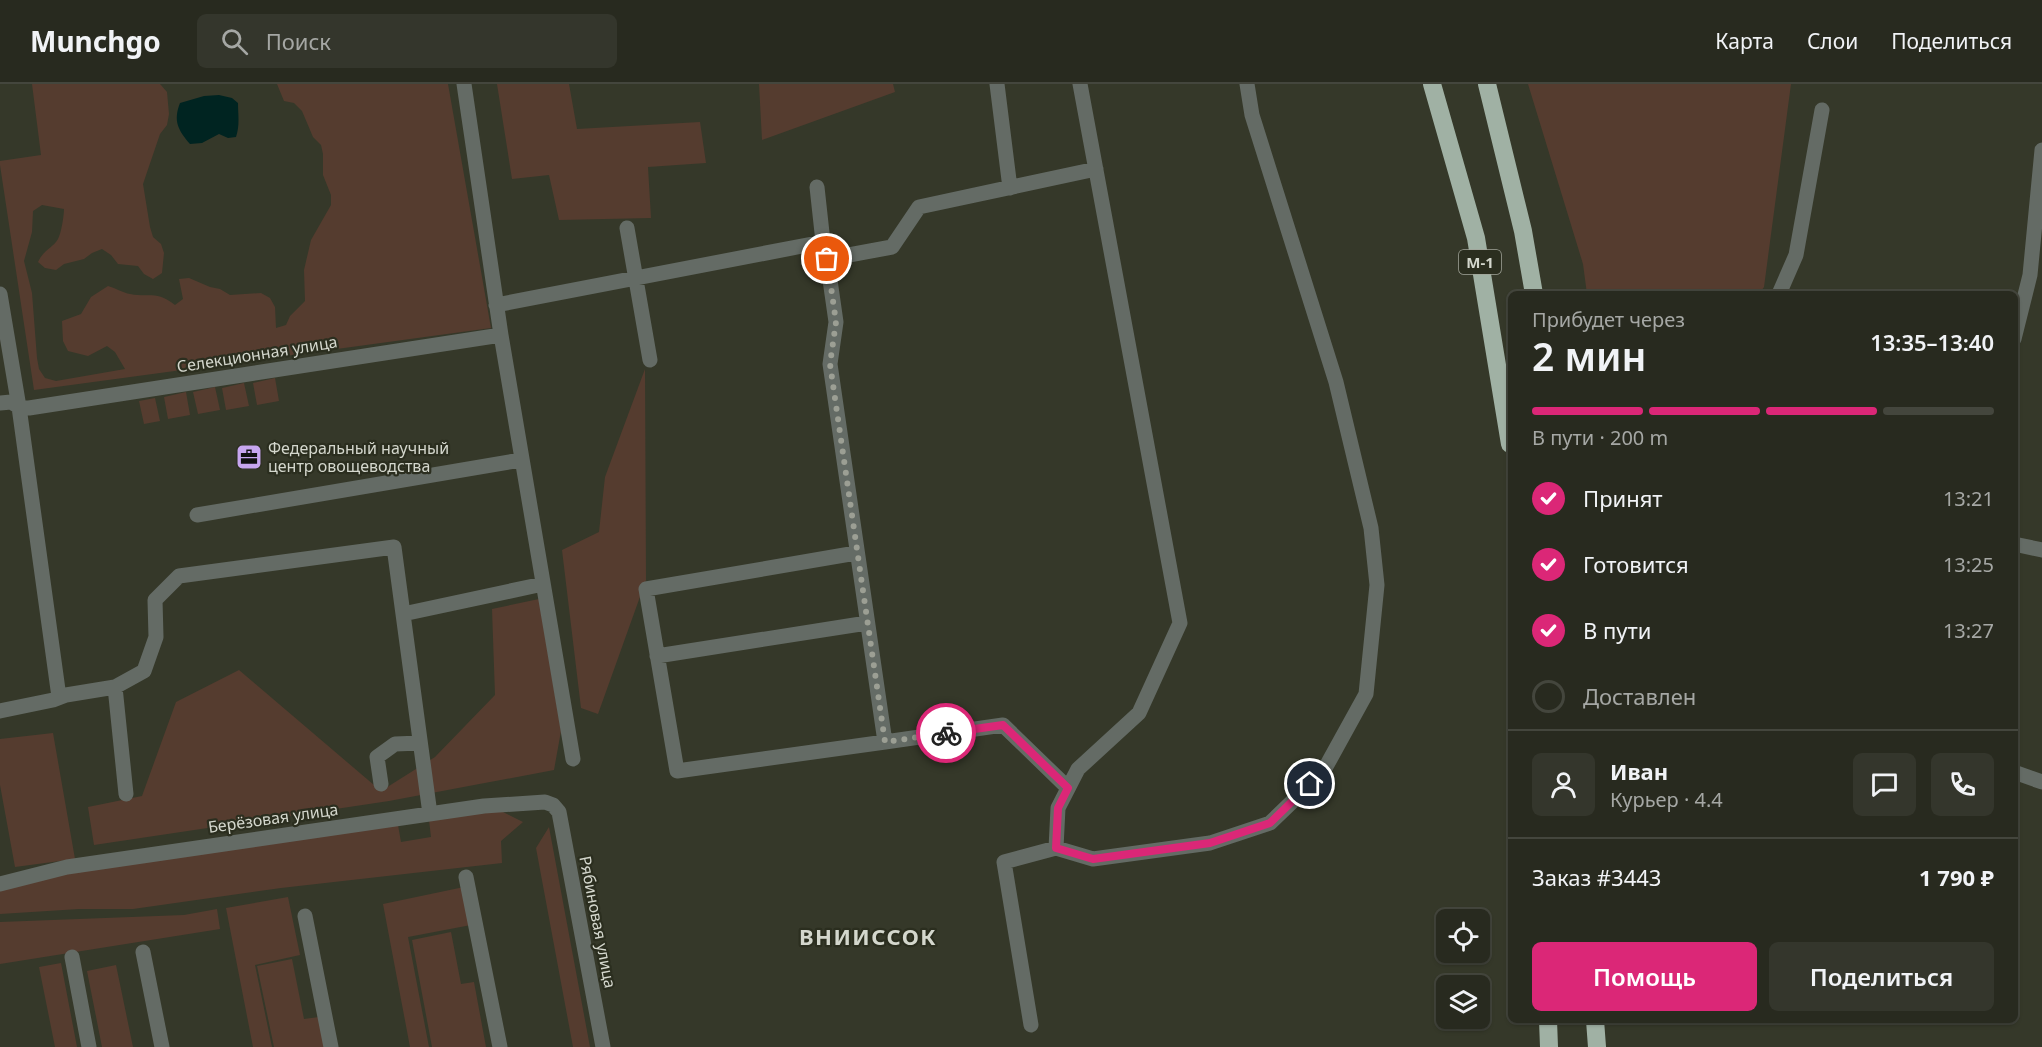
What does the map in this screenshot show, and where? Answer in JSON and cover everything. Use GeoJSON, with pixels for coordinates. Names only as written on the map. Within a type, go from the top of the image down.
{"type":"FeatureCollection","features":[{"type":"Feature","properties":{"kind":"highway","name":"М-1"},"geometry":{"type":"LineString","coordinates":[[1432,84],[1476,238],[1508,432]]}},
{"type":"Feature","properties":{"kind":"highway"},"geometry":{"type":"LineString","coordinates":[[1487,84],[1523,231],[1533,291]]}},
{"type":"Feature","properties":{"kind":"highway"},"geometry":{"type":"LineString","coordinates":[[1548,1023],[1549,1047]]}},
{"type":"Feature","properties":{"kind":"highway"},"geometry":{"type":"LineString","coordinates":[[1595,1023],[1597,1047]]}},
{"type":"Feature","properties":{"kind":"street"},"geometry":{"type":"LineString","coordinates":[[464,84],[521,460],[573,759]]}},
{"type":"Feature","properties":{"kind":"street"},"geometry":{"type":"LineString","coordinates":[[996,84],[1010,188]]}},
{"type":"Feature","properties":{"kind":"street"},"geometry":{"type":"LineString","coordinates":[[1056,848],[1058,808],[1078,769],[1139,713],[1180,623],[1080,84]]}},
{"type":"Feature","properties":{"kind":"street"},"geometry":{"type":"LineString","coordinates":[[1031,1025],[1004,862],[1056,848],[1093,859],[1210,843],[1270,823],[1323,772],[1366,694],[1377,585],[1371,528],[1336,382],[1252,115],[1246,84]]}},
{"type":"Feature","properties":{"kind":"street"},"geometry":{"type":"LineString","coordinates":[[1780,291],[1796,255],[1822,110]]}},
{"type":"Feature","properties":{"kind":"street"},"geometry":{"type":"LineString","coordinates":[[2018,323],[2030,275],[2042,150]]}},
{"type":"Feature","properties":{"kind":"street"},"geometry":{"type":"LineString","coordinates":[[827,259],[892,247],[919,207],[1096,169]]}},
{"type":"Feature","properties":{"kind":"street"},"geometry":{"type":"LineString","coordinates":[[817,187],[836,322],[830,364],[885,742]]}},
{"type":"Feature","properties":{"kind":"street"},"geometry":{"type":"LineString","coordinates":[[627,228],[650,360]]}},
{"type":"Feature","properties":{"kind":"street"},"geometry":{"type":"LineString","coordinates":[[496,305],[823,242]]}},
{"type":"Feature","properties":{"kind":"street"},"geometry":{"type":"LineString","coordinates":[[0,294],[19,407],[59,697]]}},
{"type":"Feature","properties":{"kind":"street","name":"Селекционная улица"},"geometry":{"type":"LineString","coordinates":[[0,404],[11,402],[19,407],[29,408],[501,335]]}},
{"type":"Feature","properties":{"kind":"street"},"geometry":{"type":"LineString","coordinates":[[198,515],[521,460]]}},
{"type":"Feature","properties":{"kind":"street"},"geometry":{"type":"LineString","coordinates":[[2018,545],[2042,550]]}},
{"type":"Feature","properties":{"kind":"street"},"geometry":{"type":"LineString","coordinates":[[0,711],[115,687],[144,671],[156,637],[156,600],[179,576],[394,547],[430,814]]}},
{"type":"Feature","properties":{"kind":"street"},"geometry":{"type":"LineString","coordinates":[[856,553],[646,589],[677,771],[1003,725],[1068,788]]}},
{"type":"Feature","properties":{"kind":"street"},"geometry":{"type":"LineString","coordinates":[[403,614],[543,584]]}},
{"type":"Feature","properties":{"kind":"street"},"geometry":{"type":"LineString","coordinates":[[657,656],[867,623]]}},
{"type":"Feature","properties":{"kind":"street"},"geometry":{"type":"LineString","coordinates":[[115,687],[126,794]]}},
{"type":"Feature","properties":{"kind":"street"},"geometry":{"type":"LineString","coordinates":[[381,783],[377,757],[395,744],[420,743]]}},
{"type":"Feature","properties":{"kind":"street"},"geometry":{"type":"LineString","coordinates":[[2018,773],[2042,782]]}},
{"type":"Feature","properties":{"kind":"street","name":"Берёзовая улица"},"geometry":{"type":"LineString","coordinates":[[0,884],[67,867],[484,806],[545,802],[553,805]]}},
{"type":"Feature","properties":{"kind":"street","name":"Рябиновая улица"},"geometry":{"type":"LineString","coordinates":[[553,805],[559,812],[603,1047]]}},
{"type":"Feature","properties":{"kind":"street"},"geometry":{"type":"LineString","coordinates":[[466,877],[500,1047]]}},
{"type":"Feature","properties":{"kind":"street"},"geometry":{"type":"LineString","coordinates":[[305,916],[331,1047]]}},
{"type":"Feature","properties":{"kind":"street"},"geometry":{"type":"LineString","coordinates":[[143,952],[162,1047]]}},
{"type":"Feature","properties":{"kind":"street"},"geometry":{"type":"LineString","coordinates":[[72,957],[89,1047]]}},
{"type":"Feature","properties":{"kind":"shaded area"},"geometry":{"type":"Polygon","coordinates":[[[32,84],[160,84],[167,92],[169,114],[167,125],[160,134],[143,184],[153,237],[161,244],[164,253],[162,273],[153,279],[144,274],[138,266],[118,264],[102,249],[84,259],[64,264],[56,270],[45,268],[38,262],[58,239],[64,209],[42,205],[33,211],[32,232],[24,261],[32,293],[37,358],[39,369],[45,378],[56,381],[125,369],[115,352],[107,346],[88,356],[68,351],[63,341],[62,321],[81,314],[91,297],[108,286],[130,294],[158,296],[175,305],[183,299],[179,279],[189,278],[230,295],[261,293],[270,298],[275,307],[276,328],[286,325],[290,316],[305,301],[304,270],[311,240],[331,205],[331,195],[323,175],[321,145],[313,137],[302,111],[294,103],[284,101],[277,84],[448,84],[491,328],[34,390],[0,165],[0,161],[41,155],[32,84]]]}},
{"type":"Feature","properties":{"kind":"shaded area"},"geometry":{"type":"Polygon","coordinates":[[[497,84],[569,84],[577,129],[700,122],[706,163],[648,167],[651,218],[559,220],[549,175],[512,179],[497,84]]]}},
{"type":"Feature","properties":{"kind":"shaded area"},"geometry":{"type":"Polygon","coordinates":[[[759,84],[893,84],[895,92],[762,140],[759,84]]]}},
{"type":"Feature","properties":{"kind":"shaded area"},"geometry":{"type":"Polygon","coordinates":[[[1528,84],[1791,84],[1764,287],[1761,291],[1587,291],[1583,264],[1528,84]]]}},
{"type":"Feature","properties":{"kind":"shaded area"},"geometry":{"type":"Polygon","coordinates":[[[645,369],[646,580],[598,714],[581,708],[562,550],[599,532],[605,477],[645,369]]]}},
{"type":"Feature","properties":{"kind":"shaded area"},"geometry":{"type":"Polygon","coordinates":[[[275,378],[279,401],[257,405],[253,383],[275,378]]]}},
{"type":"Feature","properties":{"kind":"shaded area"},"geometry":{"type":"Polygon","coordinates":[[[244,383],[249,406],[226,410],[222,388],[244,383]]]}},
{"type":"Feature","properties":{"kind":"shaded area"},"geometry":{"type":"Polygon","coordinates":[[[215,387],[220,410],[198,414],[193,392],[215,387]]]}},
{"type":"Feature","properties":{"kind":"shaded area"},"geometry":{"type":"Polygon","coordinates":[[[186,392],[190,415],[168,419],[164,397],[186,392]]]}},
{"type":"Feature","properties":{"kind":"shaded area"},"geometry":{"type":"Polygon","coordinates":[[[155,398],[160,421],[144,424],[139,401],[155,398]]]}},
{"type":"Feature","properties":{"kind":"shaded area"},"geometry":{"type":"Polygon","coordinates":[[[539,599],[561,731],[554,770],[389,801],[94,845],[88,807],[142,796],[176,702],[239,670],[381,791],[435,757],[495,695],[492,609],[539,599]]]}},
{"type":"Feature","properties":{"kind":"shaded area"},"geometry":{"type":"Polygon","coordinates":[[[53,733],[75,859],[15,867],[0,785],[0,739],[53,733]]]}},
{"type":"Feature","properties":{"kind":"shaded area"},"geometry":{"type":"Polygon","coordinates":[[[501,811],[523,822],[501,841],[502,863],[281,888],[133,909],[79,909],[0,914],[0,890],[68,873],[398,825],[401,842],[431,837],[429,820],[501,811]]]}},
{"type":"Feature","properties":{"kind":"shaded area"},"geometry":{"type":"Polygon","coordinates":[[[549,827],[590,1047],[573,1047],[536,848],[549,827]]]}},
{"type":"Feature","properties":{"kind":"shaded area"},"geometry":{"type":"Polygon","coordinates":[[[464,887],[471,925],[408,937],[429,1047],[410,1047],[383,904],[464,887]]]}},
{"type":"Feature","properties":{"kind":"shaded area"},"geometry":{"type":"Polygon","coordinates":[[[288,897],[300,955],[255,965],[272,1047],[253,1047],[226,908],[288,897]]]}},
{"type":"Feature","properties":{"kind":"shaded area"},"geometry":{"type":"Polygon","coordinates":[[[217,909],[220,929],[0,964],[0,922],[184,915],[217,909]]]}},
{"type":"Feature","properties":{"kind":"shaded area"},"geometry":{"type":"Polygon","coordinates":[[[451,932],[461,984],[474,982],[486,1047],[432,1047],[412,940],[451,932]]]}},
{"type":"Feature","properties":{"kind":"shaded area"},"geometry":{"type":"Polygon","coordinates":[[[292,959],[304,1019],[319,1017],[325,1047],[274,1047],[257,966],[292,959]]]}},
{"type":"Feature","properties":{"kind":"shaded area"},"geometry":{"type":"Polygon","coordinates":[[[61,963],[77,1047],[55,1047],[39,967],[61,963]]]}},
{"type":"Feature","properties":{"kind":"shaded area"},"geometry":{"type":"Polygon","coordinates":[[[116,965],[133,1047],[102,1047],[87,971],[116,965]]]}},
{"type":"Feature","properties":{"kind":"water"},"geometry":{"type":"Polygon","coordinates":[[[219,95],[232,98],[238,103],[236,137],[228,138],[219,134],[202,143],[190,144],[178,125],[177,115],[180,103],[204,96],[219,95]]]}},
{"type":"Feature","properties":{"kind":"way so far"},"geometry":{"type":"LineString","coordinates":[[827,259],[836,322],[830,364],[885,742],[946,733]]}},
{"type":"Feature","properties":{"kind":"place","name":"Федеральный научный центр овощеводства"},"geometry":{"type":"Point","coordinates":[249,457]}},
{"type":"Feature","properties":{"kind":"district","name":"ВНИИССОК"},"geometry":{"type":"Point","coordinates":[868,936]}},
{"type":"Feature","properties":{"kind":"route"},"geometry":{"type":"LineString","coordinates":[[946,733],[1003,725],[1068,788],[1058,808],[1056,848],[1093,859],[1210,843],[1270,823],[1310,784]]}}]}
